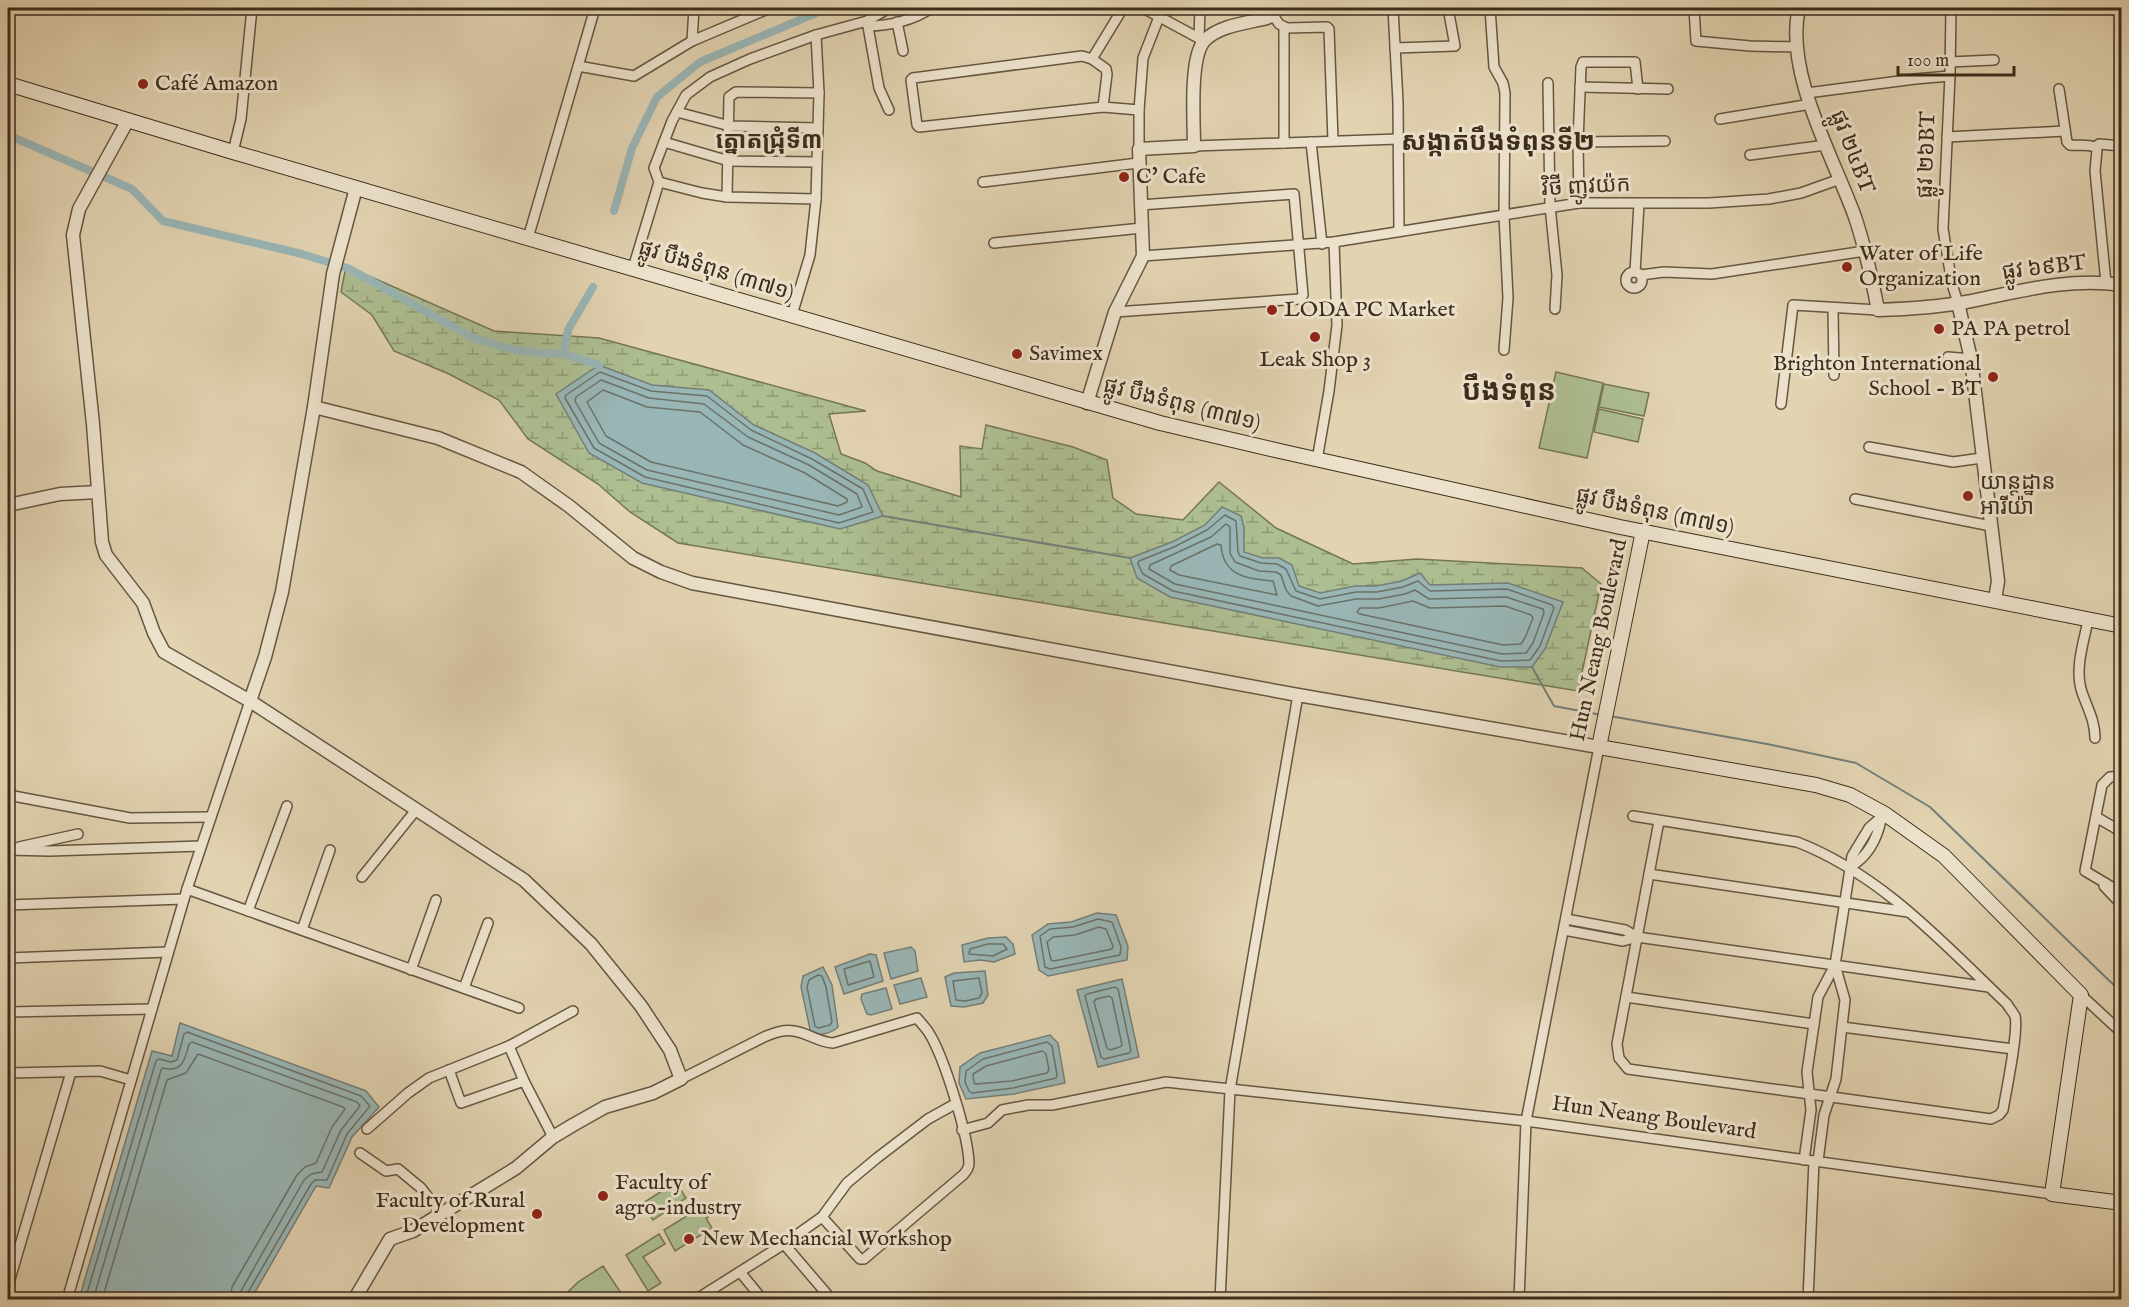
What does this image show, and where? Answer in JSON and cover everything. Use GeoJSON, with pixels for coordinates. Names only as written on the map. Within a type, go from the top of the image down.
{"type":"FeatureCollection","features":[{"type":"Feature","properties":{"kind":"main road","name":"ផ្លូវ បឹងទំពុន (៣៧១)"},"geometry":{"type":"LineString","coordinates":[[8,84],[1160,423],[1317,460],[1643,531],[2121,626]]}},
{"type":"Feature","properties":{"kind":"main road","name":"Hun Neang Boulevard"},"geometry":{"type":"LineString","coordinates":[[1599,747],[1643,531]]}},
{"type":"Feature","properties":{"kind":"main road"},"geometry":{"type":"LineString","coordinates":[[1599,747],[1816,785],[1850,795],[1944,856],[2081,995],[2052,1194]]}},
{"type":"Feature","properties":{"kind":"main road","name":"Hun Neang Boulevard"},"geometry":{"type":"LineString","coordinates":[[2052,1194],[2121,1203]]}},
{"type":"Feature","properties":{"kind":"street"},"geometry":{"type":"LineString","coordinates":[[233,152],[241,119],[252,8]]}},
{"type":"Feature","properties":{"kind":"street"},"geometry":{"type":"LineString","coordinates":[[528,238],[595,8]]}},
{"type":"Feature","properties":{"kind":"street"},"geometry":{"type":"LineString","coordinates":[[692,41],[693,8]]}},
{"type":"Feature","properties":{"kind":"street"},"geometry":{"type":"LineString","coordinates":[[578,66],[634,76],[692,41],[770,8]]}},
{"type":"Feature","properties":{"kind":"street"},"geometry":{"type":"LineString","coordinates":[[867,24],[889,8]]}},
{"type":"Feature","properties":{"kind":"street"},"geometry":{"type":"LineString","coordinates":[[633,268],[659,182],[654,168],[686,95],[710,77],[750,59],[816,35],[867,24],[897,22],[913,18],[931,8]]}},
{"type":"Feature","properties":{"kind":"street"},"geometry":{"type":"LineString","coordinates":[[1092,59],[1123,8]]}},
{"type":"Feature","properties":{"kind":"street"},"geometry":{"type":"LineString","coordinates":[[1143,8],[1201,39]]}},
{"type":"Feature","properties":{"kind":"street"},"geometry":{"type":"LineString","coordinates":[[1194,146],[1196,56],[1201,39],[1200,8]]}},
{"type":"Feature","properties":{"kind":"street"},"geometry":{"type":"LineString","coordinates":[[1393,8],[1399,231]]}},
{"type":"Feature","properties":{"kind":"street"},"geometry":{"type":"LineString","coordinates":[[1395,48],[1455,46],[1448,8]]}},
{"type":"Feature","properties":{"kind":"street"},"geometry":{"type":"LineString","coordinates":[[1490,8],[1494,67],[1503,83],[1505,93],[1504,214],[1508,298],[1504,350]]}},
{"type":"Feature","properties":{"kind":"street"},"geometry":{"type":"LineString","coordinates":[[1694,8],[1696,41],[1750,46],[1796,46]]}},
{"type":"Feature","properties":{"kind":"street","name":"ផ្លូវ ២៤BT"},"geometry":{"type":"LineString","coordinates":[[1799,8],[1796,46],[1809,98],[1866,251],[1878,310]]}},
{"type":"Feature","properties":{"kind":"street","name":"ផ្លូវ ២៦BT"},"geometry":{"type":"LineString","coordinates":[[1951,8],[1943,236],[1958,303]]}},
{"type":"Feature","properties":{"kind":"street"},"geometry":{"type":"LineString","coordinates":[[1201,39],[1275,11],[1279,24],[1284,27],[1327,27],[1329,29],[1333,140]]}},
{"type":"Feature","properties":{"kind":"street"},"geometry":{"type":"LineString","coordinates":[[1087,403],[1115,312],[1143,256],[1138,163],[1139,110],[1143,58],[1160,17]]}},
{"type":"Feature","properties":{"kind":"street"},"geometry":{"type":"LineString","coordinates":[[897,22],[903,51]]}},
{"type":"Feature","properties":{"kind":"street"},"geometry":{"type":"LineString","coordinates":[[867,24],[879,88],[889,110]]}},
{"type":"Feature","properties":{"kind":"street"},"geometry":{"type":"LineString","coordinates":[[1284,27],[1284,143]]}},
{"type":"Feature","properties":{"kind":"street"},"geometry":{"type":"LineString","coordinates":[[792,315],[810,255],[816,199],[819,93],[816,35]]}},
{"type":"Feature","properties":{"kind":"street"},"geometry":{"type":"LineString","coordinates":[[1103,107],[1107,71],[1092,59],[1079,56],[912,78],[917,125],[920,127],[1103,107],[1139,110]]}},
{"type":"Feature","properties":{"kind":"street"},"geometry":{"type":"LineString","coordinates":[[1950,62],[1994,60]]}},
{"type":"Feature","properties":{"kind":"street"},"geometry":{"type":"LineString","coordinates":[[1579,203],[1578,142],[1583,62],[1632,61],[1637,65],[1638,89]]}},
{"type":"Feature","properties":{"kind":"street"},"geometry":{"type":"LineString","coordinates":[[1720,118],[1809,98],[1915,79],[1950,76]]}},
{"type":"Feature","properties":{"kind":"street"},"geometry":{"type":"LineString","coordinates":[[1548,83],[1550,206],[1557,275],[1555,309]]}},
{"type":"Feature","properties":{"kind":"street"},"geometry":{"type":"LineString","coordinates":[[1580,87],[1668,89]]}},
{"type":"Feature","properties":{"kind":"street"},"geometry":{"type":"LineString","coordinates":[[2059,89],[2067,142],[2070,145],[2121,146]]}},
{"type":"Feature","properties":{"kind":"street"},"geometry":{"type":"LineString","coordinates":[[727,197],[729,97],[736,92],[819,93]]}},
{"type":"Feature","properties":{"kind":"street"},"geometry":{"type":"LineString","coordinates":[[677,112],[730,126],[818,128]]}},
{"type":"Feature","properties":{"kind":"street"},"geometry":{"type":"LineString","coordinates":[[128,120],[77,215],[73,244],[93,424],[103,549],[143,603],[164,652],[250,701],[524,880],[591,944],[641,1006],[670,1050],[681,1079]]}},
{"type":"Feature","properties":{"kind":"street"},"geometry":{"type":"LineString","coordinates":[[1947,137],[2065,131]]}},
{"type":"Feature","properties":{"kind":"street"},"geometry":{"type":"LineString","coordinates":[[1139,149],[1398,139]]}},
{"type":"Feature","properties":{"kind":"street"},"geometry":{"type":"LineString","coordinates":[[1311,141],[1322,244]]}},
{"type":"Feature","properties":{"kind":"street"},"geometry":{"type":"LineString","coordinates":[[1578,142],[1665,141]]}},
{"type":"Feature","properties":{"kind":"street"},"geometry":{"type":"LineString","coordinates":[[664,142],[729,161],[817,162]]}},
{"type":"Feature","properties":{"kind":"street"},"geometry":{"type":"LineString","coordinates":[[1750,155],[1826,145]]}},
{"type":"Feature","properties":{"kind":"street"},"geometry":{"type":"LineString","coordinates":[[2095,147],[2097,150],[2095,171],[2106,283]]}},
{"type":"Feature","properties":{"kind":"street"},"geometry":{"type":"LineString","coordinates":[[983,182],[1138,163]]}},
{"type":"Feature","properties":{"kind":"street","name":"វិថី ញូវយ៉ក"},"geometry":{"type":"LineString","coordinates":[[1143,256],[1322,244],[1579,203],[1709,203],[1769,199],[1801,193],[1840,179]]}},
{"type":"Feature","properties":{"kind":"street"},"geometry":{"type":"LineString","coordinates":[[659,182],[727,197],[816,199]]}},
{"type":"Feature","properties":{"kind":"street"},"geometry":{"type":"LineString","coordinates":[[67,1299],[185,894],[265,657],[282,592],[314,407],[333,274],[356,188]]}},
{"type":"Feature","properties":{"kind":"street"},"geometry":{"type":"LineString","coordinates":[[1115,312],[1300,299],[1303,295],[1294,194],[1140,205]]}},
{"type":"Feature","properties":{"kind":"street"},"geometry":{"type":"LineString","coordinates":[[1639,204],[1638,274],[1664,272],[1713,274],[1866,251]]}},
{"type":"Feature","properties":{"kind":"street"},"geometry":{"type":"LineString","coordinates":[[994,243],[1142,228]]}},
{"type":"Feature","properties":{"kind":"street"},"geometry":{"type":"LineString","coordinates":[[1317,460],[1329,392],[1337,326],[1334,242]]}},
{"type":"Feature","properties":{"kind":"street","name":"ផ្លូវ ៦៩BT"},"geometry":{"type":"LineString","coordinates":[[1781,404],[1793,305],[1878,310],[1958,303],[2019,290],[2077,283],[2121,285]]}},
{"type":"Feature","properties":{"kind":"street"},"geometry":{"type":"LineString","coordinates":[[1958,303],[1971,359],[1998,581],[1995,600]]}},
{"type":"Feature","properties":{"kind":"street"},"geometry":{"type":"LineString","coordinates":[[1833,309],[1834,375]]}},
{"type":"Feature","properties":{"kind":"street"},"geometry":{"type":"LineString","coordinates":[[1948,357],[1971,359]]}},
{"type":"Feature","properties":{"kind":"street"},"geometry":{"type":"LineString","coordinates":[[314,407],[438,438],[521,472],[569,506],[633,558],[661,572],[692,583],[1298,695],[1599,747]]}},
{"type":"Feature","properties":{"kind":"street"},"geometry":{"type":"LineString","coordinates":[[1869,447],[1953,462],[1982,458]]}},
{"type":"Feature","properties":{"kind":"street"},"geometry":{"type":"LineString","coordinates":[[8,506],[60,494],[98,492]]}},
{"type":"Feature","properties":{"kind":"street"},"geometry":{"type":"LineString","coordinates":[[1855,500],[1991,526]]}},
{"type":"Feature","properties":{"kind":"street"},"geometry":{"type":"LineString","coordinates":[[2088,620],[2078,670],[2081,689],[2094,722],[2095,738]]}},
{"type":"Feature","properties":{"kind":"street"},"geometry":{"type":"LineString","coordinates":[[1220,1299],[1230,1090],[1298,695]]}},
{"type":"Feature","properties":{"kind":"street","name":"Hun Neang Boulevard"},"geometry":{"type":"LineString","coordinates":[[1599,747],[1526,1121],[2052,1194]]}},
{"type":"Feature","properties":{"kind":"street"},"geometry":{"type":"LineString","coordinates":[[2121,776],[2110,777],[2102,785],[2085,871],[2121,893]]}},
{"type":"Feature","properties":{"kind":"street"},"geometry":{"type":"LineString","coordinates":[[8,795],[130,818],[211,817]]}},
{"type":"Feature","properties":{"kind":"street"},"geometry":{"type":"LineString","coordinates":[[248,911],[288,806]]}},
{"type":"Feature","properties":{"kind":"street"},"geometry":{"type":"LineString","coordinates":[[362,877],[416,810]]}},
{"type":"Feature","properties":{"kind":"street"},"geometry":{"type":"LineString","coordinates":[[1633,816],[1797,843],[1820,851],[1850,867],[1911,913],[2007,1004],[2015,1016],[2013,1049],[2003,1110],[1999,1115],[1991,1119],[1628,1069],[1619,1058],[1617,1044],[1659,821]]}},
{"type":"Feature","properties":{"kind":"street"},"geometry":{"type":"LineString","coordinates":[[1850,867],[1861,861],[1878,833],[1883,817]]}},
{"type":"Feature","properties":{"kind":"street"},"geometry":{"type":"LineString","coordinates":[[2096,817],[2121,832]]}},
{"type":"Feature","properties":{"kind":"street"},"geometry":{"type":"LineString","coordinates":[[8,849],[78,834]]}},
{"type":"Feature","properties":{"kind":"street"},"geometry":{"type":"LineString","coordinates":[[8,849],[61,851],[201,846]]}},
{"type":"Feature","properties":{"kind":"street"},"geometry":{"type":"LineString","coordinates":[[302,930],[330,850]]}},
{"type":"Feature","properties":{"kind":"street"},"geometry":{"type":"LineString","coordinates":[[1808,1299],[1812,1161],[1808,1128],[1810,1094],[1807,1072],[1818,997],[1835,965],[1850,867]]}},
{"type":"Feature","properties":{"kind":"street"},"geometry":{"type":"LineString","coordinates":[[1649,874],[1911,913]]}},
{"type":"Feature","properties":{"kind":"street"},"geometry":{"type":"LineString","coordinates":[[2096,878],[2121,905]]}},
{"type":"Feature","properties":{"kind":"street"},"geometry":{"type":"LineString","coordinates":[[8,905],[185,894],[248,911],[519,1008]]}},
{"type":"Feature","properties":{"kind":"street"},"geometry":{"type":"LineString","coordinates":[[411,970],[436,900]]}},
{"type":"Feature","properties":{"kind":"street"},"geometry":{"type":"LineString","coordinates":[[1566,919],[1625,930],[1637,937],[1989,987]]}},
{"type":"Feature","properties":{"kind":"street"},"geometry":{"type":"LineString","coordinates":[[464,988],[488,923]]}},
{"type":"Feature","properties":{"kind":"street"},"geometry":{"type":"LineString","coordinates":[[1594,935],[1596,925]]}},
{"type":"Feature","properties":{"kind":"street"},"geometry":{"type":"LineString","coordinates":[[1564,930],[1623,941],[1637,937]]}},
{"type":"Feature","properties":{"kind":"street"},"geometry":{"type":"LineString","coordinates":[[8,958],[168,952]]}},
{"type":"Feature","properties":{"kind":"street"},"geometry":{"type":"LineString","coordinates":[[1812,1161],[1829,1096],[1836,1079],[1845,1000],[1835,965]]}},
{"type":"Feature","properties":{"kind":"street"},"geometry":{"type":"LineString","coordinates":[[2081,995],[2121,1033]]}},
{"type":"Feature","properties":{"kind":"street"},"geometry":{"type":"LineString","coordinates":[[1626,997],[1814,1023]]}},
{"type":"Feature","properties":{"kind":"street"},"geometry":{"type":"LineString","coordinates":[[8,1012],[152,1009]]}},
{"type":"Feature","properties":{"kind":"street"},"geometry":{"type":"LineString","coordinates":[[367,1129],[429,1078],[509,1046],[573,1011]]}},
{"type":"Feature","properties":{"kind":"street"},"geometry":{"type":"LineString","coordinates":[[354,1299],[390,1239],[413,1231],[516,1168],[553,1137],[605,1107],[653,1093],[764,1036],[778,1032],[795,1030],[823,1043],[833,1043],[917,1018],[929,1033],[948,1074],[969,1161],[966,1172],[864,1259],[860,1259],[822,1216]]}},
{"type":"Feature","properties":{"kind":"street"},"geometry":{"type":"LineString","coordinates":[[1842,1027],[2013,1049]]}},
{"type":"Feature","properties":{"kind":"street"},"geometry":{"type":"LineString","coordinates":[[8,1045],[8,1075],[100,1071],[131,1080]]}},
{"type":"Feature","properties":{"kind":"street"},"geometry":{"type":"LineString","coordinates":[[509,1046],[553,1137]]}},
{"type":"Feature","properties":{"kind":"street"},"geometry":{"type":"LineString","coordinates":[[449,1070],[462,1103],[524,1081]]}},
{"type":"Feature","properties":{"kind":"street"},"geometry":{"type":"LineString","coordinates":[[8,1286],[71,1072]]}},
{"type":"Feature","properties":{"kind":"street"},"geometry":{"type":"LineString","coordinates":[[962,1130],[988,1123],[1002,1110],[1052,1105],[1166,1082],[1526,1121],[1519,1299]]}},
{"type":"Feature","properties":{"kind":"street"},"geometry":{"type":"LineString","coordinates":[[695,1299],[784,1244],[822,1216],[847,1183],[928,1119],[955,1104]]}},
{"type":"Feature","properties":{"kind":"street"},"geometry":{"type":"LineString","coordinates":[[1808,1128],[1821,1130]]}},
{"type":"Feature","properties":{"kind":"street"},"geometry":{"type":"LineString","coordinates":[[360,1153],[386,1171],[398,1169],[420,1188],[441,1214]]}},
{"type":"Feature","properties":{"kind":"street"},"geometry":{"type":"LineString","coordinates":[[784,1244],[832,1299]]}},
{"type":"Feature","properties":{"kind":"street"},"geometry":{"type":"LineString","coordinates":[[740,1272],[763,1299]]}},
{"type":"Feature","properties":{"kind":"green space"},"geometry":{"type":"Polygon","coordinates":[[[346,266],[494,331],[599,338],[866,411],[829,414],[841,454],[865,463],[877,471],[961,497],[960,446],[982,449],[986,425],[1073,447],[1107,460],[1113,498],[1136,514],[1183,520],[1219,482],[1276,528],[1353,564],[1417,559],[1582,568],[1601,584],[1578,691],[678,543],[630,512],[598,484],[528,439],[499,400],[449,374],[394,351],[372,315],[341,292],[346,266]]]}},
{"type":"Feature","properties":{"kind":"green space"},"geometry":{"type":"Polygon","coordinates":[[[1556,372],[1603,383],[1587,458],[1539,448],[1556,372]]]}},
{"type":"Feature","properties":{"kind":"green space"},"geometry":{"type":"Polygon","coordinates":[[[1604,384],[1649,393],[1644,416],[1599,407],[1604,384]]]}},
{"type":"Feature","properties":{"kind":"green space"},"geometry":{"type":"Polygon","coordinates":[[[1599,409],[1643,419],[1638,442],[1594,432],[1599,409]]]}},
{"type":"Feature","properties":{"kind":"green space"},"geometry":{"type":"Polygon","coordinates":[[[676,1182],[686,1198],[653,1220],[643,1203],[676,1182]]]}},
{"type":"Feature","properties":{"kind":"green space"},"geometry":{"type":"Polygon","coordinates":[[[709,1202],[717,1212],[706,1218],[712,1228],[675,1251],[664,1230],[709,1202]]]}},
{"type":"Feature","properties":{"kind":"green space"},"geometry":{"type":"Polygon","coordinates":[[[659,1234],[665,1244],[643,1257],[661,1283],[648,1291],[626,1255],[659,1234]]]}},
{"type":"Feature","properties":{"kind":"green space"},"geometry":{"type":"Polygon","coordinates":[[[603,1266],[625,1299],[568,1299],[564,1296],[578,1282],[603,1266]]]}},
{"type":"Feature","properties":{"kind":"water"},"geometry":{"type":"Polygon","coordinates":[[[599,365],[652,385],[709,390],[754,425],[815,453],[868,485],[883,516],[840,529],[642,483],[589,453],[556,394],[599,365]]]}},
{"type":"Feature","properties":{"kind":"water"},"geometry":{"type":"Polygon","coordinates":[[[1222,507],[1241,516],[1244,527],[1244,552],[1263,558],[1279,558],[1292,565],[1299,586],[1320,593],[1355,586],[1376,586],[1402,581],[1420,573],[1430,585],[1508,583],[1563,602],[1545,649],[1532,667],[1500,667],[1170,597],[1137,578],[1130,558],[1172,542],[1205,525],[1222,507]]]}},
{"type":"Feature","properties":{"kind":"water"},"geometry":{"type":"Polygon","coordinates":[[[1097,913],[1116,915],[1128,946],[1127,960],[1048,976],[1039,970],[1032,935],[1048,924],[1071,922],[1097,913]]]}},
{"type":"Feature","properties":{"kind":"water"},"geometry":{"type":"Polygon","coordinates":[[[1006,937],[1013,944],[1015,954],[994,962],[980,960],[964,962],[962,945],[988,938],[1006,937]]]}},
{"type":"Feature","properties":{"kind":"water"},"geometry":{"type":"Polygon","coordinates":[[[911,947],[915,951],[918,971],[891,979],[884,953],[911,947]]]}},
{"type":"Feature","properties":{"kind":"water"},"geometry":{"type":"Polygon","coordinates":[[[870,954],[876,955],[883,981],[844,994],[835,967],[870,954]]]}},
{"type":"Feature","properties":{"kind":"water"},"geometry":{"type":"Polygon","coordinates":[[[823,967],[832,985],[838,1027],[829,1032],[814,1035],[811,1034],[801,987],[803,976],[823,967]]]}},
{"type":"Feature","properties":{"kind":"water"},"geometry":{"type":"Polygon","coordinates":[[[985,971],[988,995],[983,1003],[964,1007],[951,1006],[945,977],[954,973],[985,971]]]}},
{"type":"Feature","properties":{"kind":"water"},"geometry":{"type":"Polygon","coordinates":[[[921,978],[927,997],[900,1004],[894,985],[921,978]]]}},
{"type":"Feature","properties":{"kind":"water"},"geometry":{"type":"Polygon","coordinates":[[[1122,979],[1139,1057],[1098,1067],[1077,990],[1122,979]]]}},
{"type":"Feature","properties":{"kind":"water"},"geometry":{"type":"Polygon","coordinates":[[[886,988],[892,1009],[867,1014],[861,999],[862,994],[886,988]]]}},
{"type":"Feature","properties":{"kind":"water"},"geometry":{"type":"Polygon","coordinates":[[[180,1023],[366,1091],[379,1107],[352,1137],[329,1188],[316,1186],[251,1299],[79,1299],[152,1051],[172,1056],[180,1023]]]}},
{"type":"Feature","properties":{"kind":"water"},"geometry":{"type":"Polygon","coordinates":[[[1050,1035],[1058,1043],[1065,1083],[1014,1094],[966,1099],[959,1083],[960,1067],[980,1053],[1050,1035]]]}},
{"type":"Feature","properties":{"kind":"waterway"},"geometry":{"type":"LineString","coordinates":[[614,211],[632,148],[657,97],[700,62],[828,8]]}},
{"type":"Feature","properties":{"kind":"waterway"},"geometry":{"type":"LineString","coordinates":[[8,135],[132,189],[163,221],[302,254],[350,269],[473,338],[510,349],[564,354],[599,365]]}},
{"type":"Feature","properties":{"kind":"waterway"},"geometry":{"type":"LineString","coordinates":[[564,354],[568,330],[593,287]]}},
{"type":"Feature","properties":{"kind":"waterway"},"geometry":{"type":"LineString","coordinates":[[883,516],[1130,558]]}},
{"type":"Feature","properties":{"kind":"waterway"},"geometry":{"type":"LineString","coordinates":[[1532,667],[1554,706],[1602,715]]}},
{"type":"Feature","properties":{"kind":"waterway"},"geometry":{"type":"LineString","coordinates":[[1610,716],[1767,744],[1856,763],[1930,807],[2122,993]]}},
{"type":"Feature","properties":{"kind":"place","name":"Café Amazon"},"geometry":{"type":"Point","coordinates":[143,84]}},
{"type":"Feature","properties":{"kind":"place","name":"C' Cafe"},"geometry":{"type":"Point","coordinates":[1124,177]}},
{"type":"Feature","properties":{"kind":"place","name":"Water of Life Organization"},"geometry":{"type":"Point","coordinates":[1847,267]}},
{"type":"Feature","properties":{"kind":"place","name":"LODA PC Market"},"geometry":{"type":"Point","coordinates":[1272,310]}},
{"type":"Feature","properties":{"kind":"place","name":"PA PA petrol"},"geometry":{"type":"Point","coordinates":[1939,329]}},
{"type":"Feature","properties":{"kind":"place","name":"Leak Shop 3"},"geometry":{"type":"Point","coordinates":[1315,337]}},
{"type":"Feature","properties":{"kind":"place","name":"Savimex"},"geometry":{"type":"Point","coordinates":[1017,354]}},
{"type":"Feature","properties":{"kind":"place","name":"Brighton International School - BT"},"geometry":{"type":"Point","coordinates":[1993,377]}},
{"type":"Feature","properties":{"kind":"place","name":"យាន្ដដ្ឋាន អារីយ៉ា"},"geometry":{"type":"Point","coordinates":[1968,496]}},
{"type":"Feature","properties":{"kind":"place","name":"Faculty of agro-industry"},"geometry":{"type":"Point","coordinates":[603,1196]}},
{"type":"Feature","properties":{"kind":"place","name":"Faculty of Rural Development"},"geometry":{"type":"Point","coordinates":[537,1214]}},
{"type":"Feature","properties":{"kind":"place","name":"New Mechancial Workshop"},"geometry":{"type":"Point","coordinates":[689,1239]}},
{"type":"Feature","properties":{"kind":"district","name":"ត្នោតជ្រុំទី៣"},"geometry":{"type":"Point","coordinates":[769,141]}},
{"type":"Feature","properties":{"kind":"district","name":"សង្កាត់បឹងទំពុនទី២"},"geometry":{"type":"Point","coordinates":[1498,142]}},
{"type":"Feature","properties":{"kind":"district","name":"បឹងទំពុន"},"geometry":{"type":"Point","coordinates":[1509,392]}}]}
